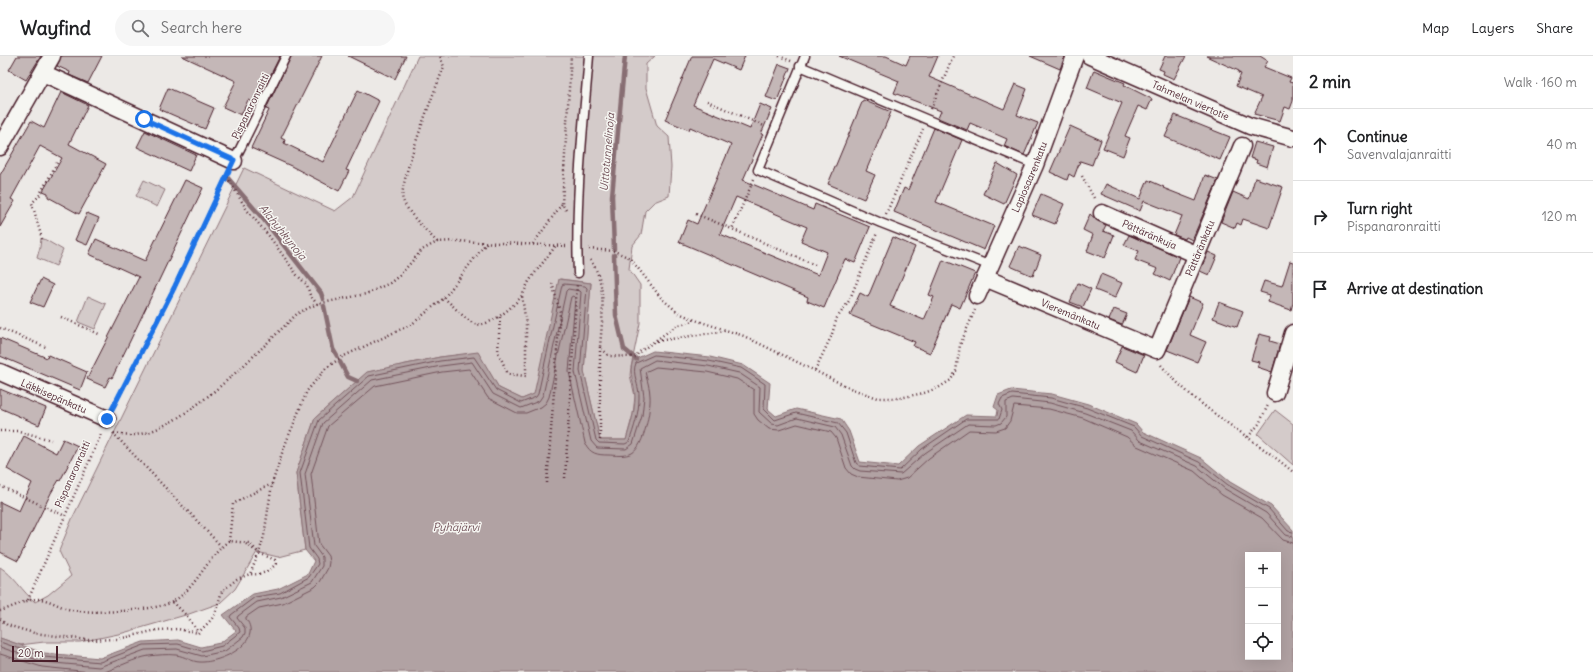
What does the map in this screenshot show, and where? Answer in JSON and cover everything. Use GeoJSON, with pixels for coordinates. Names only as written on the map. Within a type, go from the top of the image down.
{"type":"FeatureCollection","features":[{"type":"Feature","properties":{"kind":"street"},"geometry":{"type":"LineString","coordinates":[[0,147],[52,56]]}},
{"type":"Feature","properties":{"kind":"street","name":"Lapiosaarenkatu"},"geometry":{"type":"LineString","coordinates":[[977,296],[1035,165],[1075,56]]}},
{"type":"Feature","properties":{"kind":"street","name":"Tahmelan viertotie"},"geometry":{"type":"LineString","coordinates":[[1090,56],[1250,126],[1293,138]]}},
{"type":"Feature","properties":{"kind":"street"},"geometry":{"type":"LineString","coordinates":[[43,73],[234,160]]}},
{"type":"Feature","properties":{"kind":"street","name":"Pättäränkatu"},"geometry":{"type":"LineString","coordinates":[[1157,350],[1242,146]]}},
{"type":"Feature","properties":{"kind":"street","name":"Pättäränkuja"},"geometry":{"type":"LineString","coordinates":[[1102,212],[1197,255]]}},
{"type":"Feature","properties":{"kind":"street","name":"Vieremänkatu"},"geometry":{"type":"LineString","coordinates":[[988,272],[1157,350]]}},
{"type":"Feature","properties":{"kind":"street"},"geometry":{"type":"LineString","coordinates":[[1274,393],[1293,333]]}},
{"type":"Feature","properties":{"kind":"street","name":"Läkkisepänkatu"},"geometry":{"type":"LineString","coordinates":[[0,372],[110,426]]}},
{"type":"Feature","properties":{"kind":"lane","name":"Pispanaronraitti"},"geometry":{"type":"LineString","coordinates":[[234,160],[286,56]]}},
{"type":"Feature","properties":{"kind":"lane"},"geometry":{"type":"LineString","coordinates":[[578,273],[577,247],[580,183],[590,56]]}},
{"type":"Feature","properties":{"kind":"lane"},"geometry":{"type":"LineString","coordinates":[[805,56],[758,170],[881,223],[988,272]]}},
{"type":"Feature","properties":{"kind":"lane"},"geometry":{"type":"LineString","coordinates":[[800,66],[1035,165]]}},
{"type":"Feature","properties":{"kind":"path"},"geometry":{"type":"LineString","coordinates":[[437,242],[418,221],[402,199],[402,191],[411,157],[444,67],[440,56]]}},
{"type":"Feature","properties":{"kind":"path"},"geometry":{"type":"LineString","coordinates":[[815,370],[831,337],[837,318],[849,301],[881,223],[928,119],[953,56]]}},
{"type":"Feature","properties":{"kind":"path"},"geometry":{"type":"LineString","coordinates":[[707,101],[774,130]]}},
{"type":"Feature","properties":{"kind":"path","name":"Pispanaronraitti"},"geometry":{"type":"LineString","coordinates":[[28,600],[65,516],[110,426],[234,160]]}},
{"type":"Feature","properties":{"kind":"path"},"geometry":{"type":"LineString","coordinates":[[42,239],[32,203],[39,196],[58,161]]}},
{"type":"Feature","properties":{"kind":"path"},"geometry":{"type":"LineString","coordinates":[[732,229],[758,170]]}},
{"type":"Feature","properties":{"kind":"path"},"geometry":{"type":"LineString","coordinates":[[227,176],[247,210],[269,236],[297,275],[307,285],[310,295],[317,304]]}},
{"type":"Feature","properties":{"kind":"path"},"geometry":{"type":"LineString","coordinates":[[1082,176],[1102,212]]}},
{"type":"Feature","properties":{"kind":"path"},"geometry":{"type":"LineString","coordinates":[[532,244],[562,204]]}},
{"type":"Feature","properties":{"kind":"path"},"geometry":{"type":"LineString","coordinates":[[696,214],[815,265]]}},
{"type":"Feature","properties":{"kind":"path"},"geometry":{"type":"LineString","coordinates":[[110,426],[122,434],[135,434],[169,423],[204,399],[298,313],[317,304],[366,294],[390,283],[400,275],[422,250],[437,242],[456,241],[556,245],[614,251],[630,258],[662,299],[679,313],[694,320],[744,336],[852,389],[878,398],[899,398],[938,388],[951,380],[956,371],[960,345],[976,307],[977,296]]}},
{"type":"Feature","properties":{"kind":"path"},"geometry":{"type":"LineString","coordinates":[[250,574],[259,553],[269,511],[272,484],[283,450],[307,391],[326,368],[342,357],[412,324],[444,298],[488,242]]}},
{"type":"Feature","properties":{"kind":"path"},"geometry":{"type":"LineString","coordinates":[[444,298],[475,324],[483,324],[500,316],[522,295],[530,281],[556,245]]}},
{"type":"Feature","properties":{"kind":"path"},"geometry":{"type":"LineString","coordinates":[[577,247],[592,262],[603,295],[600,346],[600,440]]}},
{"type":"Feature","properties":{"kind":"path"},"geometry":{"type":"LineString","coordinates":[[565,478],[578,273]]}},
{"type":"Feature","properties":{"kind":"path"},"geometry":{"type":"LineString","coordinates":[[547,483],[560,312],[552,283]]}},
{"type":"Feature","properties":{"kind":"path"},"geometry":{"type":"LineString","coordinates":[[500,316],[498,352],[508,374],[526,376],[526,325],[522,295]]}},
{"type":"Feature","properties":{"kind":"path"},"geometry":{"type":"LineString","coordinates":[[61,317],[99,334]]}},
{"type":"Feature","properties":{"kind":"path"},"geometry":{"type":"LineString","coordinates":[[600,346],[609,356],[636,357],[638,353],[676,326],[694,320]]}},
{"type":"Feature","properties":{"kind":"path"},"geometry":{"type":"LineString","coordinates":[[0,328],[48,348]]}},
{"type":"Feature","properties":{"kind":"path"},"geometry":{"type":"LineString","coordinates":[[656,341],[726,331]]}},
{"type":"Feature","properties":{"kind":"path"},"geometry":{"type":"LineString","coordinates":[[1157,350],[1157,360],[1189,394],[1213,414],[1248,437],[1293,472]]}},
{"type":"Feature","properties":{"kind":"path"},"geometry":{"type":"LineString","coordinates":[[1248,437],[1259,424],[1274,393]]}},
{"type":"Feature","properties":{"kind":"path"},"geometry":{"type":"LineString","coordinates":[[110,426],[221,546]]}},
{"type":"Feature","properties":{"kind":"path"},"geometry":{"type":"LineString","coordinates":[[0,431],[19,431],[51,440]]}},
{"type":"Feature","properties":{"kind":"path"},"geometry":{"type":"LineString","coordinates":[[229,541],[233,504],[272,484]]}},
{"type":"Feature","properties":{"kind":"path"},"geometry":{"type":"LineString","coordinates":[[0,486],[65,516]]}},
{"type":"Feature","properties":{"kind":"path"},"geometry":{"type":"LineString","coordinates":[[0,611],[13,608],[28,600],[41,599],[72,610],[112,612],[158,606],[173,602],[191,586],[221,546],[229,541],[245,544],[259,553],[273,558],[276,564],[269,571],[250,574],[237,579],[222,591],[218,608],[212,620],[198,633]]}},
{"type":"Feature","properties":{"kind":"path"},"geometry":{"type":"LineString","coordinates":[[173,602],[188,617],[198,633]]}},
{"type":"Feature","properties":{"kind":"path"},"geometry":{"type":"LineString","coordinates":[[0,619],[7,625],[34,633],[88,640],[119,639],[157,630],[178,629],[198,633]]}},
{"type":"Feature","properties":{"kind":"shaded area"},"geometry":{"type":"Polygon","coordinates":[[[418,56],[655,56],[646,64],[646,88],[657,126],[669,137],[671,167],[669,196],[654,202],[645,211],[641,235],[632,246],[629,269],[640,285],[640,323],[630,375],[635,396],[633,414],[626,440],[600,440],[584,371],[591,283],[560,279],[535,394],[522,399],[499,388],[477,353],[440,357],[368,372],[315,418],[296,473],[305,550],[278,557],[257,552],[235,589],[220,603],[189,614],[123,633],[80,642],[44,642],[20,645],[0,638],[0,567],[10,575],[35,602],[48,595],[71,576],[59,551],[72,519],[244,168],[335,211],[353,197],[418,56]]]}},
{"type":"Feature","properties":{"kind":"shaded area"},"geometry":{"type":"Polygon","coordinates":[[[144,180],[165,190],[157,207],[136,196],[144,180]]]}},
{"type":"Feature","properties":{"kind":"shaded area"},"geometry":{"type":"Polygon","coordinates":[[[41,239],[44,239],[63,250],[56,266],[37,258],[41,239]]]}},
{"type":"Feature","properties":{"kind":"shaded area"},"geometry":{"type":"Polygon","coordinates":[[[88,296],[106,304],[95,329],[78,322],[88,296]]]}},
{"type":"Feature","properties":{"kind":"shaded area"},"geometry":{"type":"Polygon","coordinates":[[[1275,410],[1293,424],[1293,465],[1258,434],[1275,410]]]}},
{"type":"Feature","properties":{"kind":"water","name":"Pyhäjärvi"},"geometry":{"type":"Polygon","coordinates":[[[559,279],[591,283],[584,371],[600,440],[626,440],[635,403],[635,392],[631,370],[633,360],[653,351],[710,357],[743,365],[770,383],[768,409],[776,416],[796,409],[841,419],[849,431],[860,462],[898,466],[919,446],[966,415],[997,416],[998,410],[994,407],[998,395],[1011,390],[1052,394],[1088,404],[1136,424],[1143,432],[1201,458],[1230,482],[1271,506],[1293,530],[1293,672],[0,672],[0,638],[44,653],[100,658],[143,642],[178,640],[201,647],[220,643],[236,631],[223,615],[253,594],[278,589],[308,574],[314,561],[305,550],[296,473],[315,418],[367,372],[440,357],[478,352],[499,388],[522,399],[534,394],[559,279]]]}},
{"type":"Feature","properties":{"kind":"building"},"geometry":{"type":"Polygon","coordinates":[[[17,56],[41,56],[26,80],[9,70],[17,56]]]}},
{"type":"Feature","properties":{"kind":"building"},"geometry":{"type":"Polygon","coordinates":[[[61,56],[102,56],[88,83],[69,75],[70,72],[57,66],[61,56]]]}},
{"type":"Feature","properties":{"kind":"building"},"geometry":{"type":"Polygon","coordinates":[[[182,56],[280,56],[256,104],[248,100],[241,115],[223,107],[236,81],[182,56]]]}},
{"type":"Feature","properties":{"kind":"building"},"geometry":{"type":"Polygon","coordinates":[[[291,56],[322,56],[281,138],[285,140],[284,143],[323,162],[358,90],[379,101],[346,170],[349,171],[339,191],[291,166],[251,148],[269,110],[266,109],[291,56]]]}},
{"type":"Feature","properties":{"kind":"building"},"geometry":{"type":"Polygon","coordinates":[[[348,56],[406,56],[395,79],[348,56]]]}},
{"type":"Feature","properties":{"kind":"building"},"geometry":{"type":"Polygon","coordinates":[[[692,56],[745,56],[739,70],[713,59],[693,105],[750,129],[760,104],[772,109],[743,180],[813,210],[815,204],[870,227],[855,263],[845,259],[824,308],[807,301],[808,297],[679,242],[688,220],[697,224],[731,145],[690,127],[689,130],[665,120],[692,56]],[[736,197],[720,234],[818,275],[827,252],[801,241],[807,227],[736,197]]]}},
{"type":"Feature","properties":{"kind":"building"},"geometry":{"type":"Polygon","coordinates":[[[839,56],[886,56],[906,65],[910,56],[938,56],[929,77],[1004,109],[1015,84],[1027,89],[1017,115],[1038,123],[1024,155],[1004,146],[1007,139],[970,123],[967,130],[938,118],[941,111],[894,93],[899,81],[839,56]]]}},
{"type":"Feature","properties":{"kind":"building"},"geometry":{"type":"Polygon","coordinates":[[[1030,56],[1065,56],[1060,69],[1030,56]]]}},
{"type":"Feature","properties":{"kind":"building"},"geometry":{"type":"Polygon","coordinates":[[[1165,56],[1186,56],[1174,79],[1163,74],[1164,71],[1159,69],[1165,56]]]}},
{"type":"Feature","properties":{"kind":"building"},"geometry":{"type":"Polygon","coordinates":[[[1206,56],[1260,56],[1268,61],[1264,67],[1291,78],[1289,82],[1293,83],[1293,101],[1290,109],[1285,107],[1280,121],[1254,114],[1262,97],[1236,86],[1241,74],[1238,73],[1239,71],[1206,56]]]}},
{"type":"Feature","properties":{"kind":"building"},"geometry":{"type":"Polygon","coordinates":[[[779,64],[790,68],[777,101],[766,97],[779,64]]]}},
{"type":"Feature","properties":{"kind":"building"},"geometry":{"type":"Polygon","coordinates":[[[1094,70],[1125,83],[1124,85],[1152,99],[1147,110],[1138,106],[1125,136],[1130,138],[1123,156],[1103,148],[1122,103],[1087,88],[1094,70]]]}},
{"type":"Feature","properties":{"kind":"building"},"geometry":{"type":"Polygon","coordinates":[[[168,88],[214,108],[205,129],[159,109],[168,88]]]}},
{"type":"Feature","properties":{"kind":"building"},"geometry":{"type":"Polygon","coordinates":[[[61,92],[88,105],[69,144],[106,164],[79,214],[48,197],[48,193],[43,191],[62,158],[40,146],[11,199],[15,201],[0,227],[0,175],[31,121],[44,128],[61,92]]]}},
{"type":"Feature","properties":{"kind":"building"},"geometry":{"type":"Polygon","coordinates":[[[863,100],[891,112],[866,171],[875,175],[864,199],[828,184],[863,100]]]}},
{"type":"Feature","properties":{"kind":"building"},"geometry":{"type":"Polygon","coordinates":[[[1175,115],[1230,137],[1220,160],[1165,137],[1175,115]]]}},
{"type":"Feature","properties":{"kind":"building"},"geometry":{"type":"Polygon","coordinates":[[[1070,126],[1101,140],[1092,165],[1080,161],[1074,177],[1069,174],[1067,180],[1050,172],[1070,126]]]}},
{"type":"Feature","properties":{"kind":"building"},"geometry":{"type":"Polygon","coordinates":[[[934,128],[962,140],[936,202],[994,226],[984,250],[894,212],[904,188],[908,190],[934,128]]]}},
{"type":"Feature","properties":{"kind":"building"},"geometry":{"type":"Polygon","coordinates":[[[145,131],[196,155],[189,171],[137,147],[145,131]]]}},
{"type":"Feature","properties":{"kind":"building"},"geometry":{"type":"Polygon","coordinates":[[[1255,142],[1273,147],[1267,167],[1256,163],[1257,160],[1250,158],[1255,142]]]}},
{"type":"Feature","properties":{"kind":"building"},"geometry":{"type":"Polygon","coordinates":[[[997,163],[1017,175],[1004,204],[983,194],[997,163]]]}},
{"type":"Feature","properties":{"kind":"building"},"geometry":{"type":"Polygon","coordinates":[[[1205,175],[1218,180],[1192,240],[1186,237],[1185,239],[1174,235],[1182,216],[1144,201],[1140,211],[1101,194],[1106,184],[1140,199],[1148,180],[1164,187],[1163,188],[1196,201],[1205,175]]]}},
{"type":"Feature","properties":{"kind":"building"},"geometry":{"type":"Polygon","coordinates":[[[1255,178],[1283,187],[1269,228],[1243,219],[1241,225],[1237,223],[1235,228],[1221,222],[1233,192],[1249,199],[1255,178]]]}},
{"type":"Feature","properties":{"kind":"building"},"geometry":{"type":"Polygon","coordinates":[[[185,180],[203,188],[112,378],[110,377],[105,387],[87,379],[139,277],[89,254],[96,239],[145,261],[185,180]]]}},
{"type":"Feature","properties":{"kind":"building"},"geometry":{"type":"Polygon","coordinates":[[[1041,194],[1064,204],[1055,224],[1032,215],[1041,194]]]}},
{"type":"Feature","properties":{"kind":"building"},"geometry":{"type":"Polygon","coordinates":[[[87,213],[99,218],[87,245],[75,240],[87,213]]]}},
{"type":"Feature","properties":{"kind":"building"},"geometry":{"type":"Polygon","coordinates":[[[1090,214],[1098,221],[1106,225],[1103,231],[1114,235],[1105,258],[1087,251],[1093,235],[1083,230],[1090,214]]]}},
{"type":"Feature","properties":{"kind":"building"},"geometry":{"type":"Polygon","coordinates":[[[1129,235],[1179,257],[1170,281],[1155,274],[1158,269],[1135,260],[1139,251],[1124,245],[1129,235]]]}},
{"type":"Feature","properties":{"kind":"building"},"geometry":{"type":"Polygon","coordinates":[[[893,237],[915,247],[890,306],[924,320],[934,297],[929,295],[943,260],[975,273],[960,308],[951,304],[930,353],[913,346],[915,342],[850,315],[860,293],[868,297],[893,237]]]}},
{"type":"Feature","properties":{"kind":"building"},"geometry":{"type":"Polygon","coordinates":[[[1019,246],[1041,255],[1033,276],[1010,266],[1019,246]]]}},
{"type":"Feature","properties":{"kind":"building"},"geometry":{"type":"Polygon","coordinates":[[[1208,252],[1217,256],[1209,275],[1200,271],[1208,252]]]}},
{"type":"Feature","properties":{"kind":"building"},"geometry":{"type":"Polygon","coordinates":[[[1290,261],[1293,262],[1293,303],[1291,310],[1268,302],[1270,295],[1260,292],[1264,281],[1282,286],[1290,261]]]}},
{"type":"Feature","properties":{"kind":"building"},"geometry":{"type":"Polygon","coordinates":[[[1101,274],[1122,283],[1115,298],[1095,290],[1101,274]]]}},
{"type":"Feature","properties":{"kind":"building"},"geometry":{"type":"Polygon","coordinates":[[[41,279],[53,285],[43,307],[30,302],[41,279]]]}},
{"type":"Feature","properties":{"kind":"building"},"geometry":{"type":"Polygon","coordinates":[[[1078,283],[1091,289],[1083,307],[1070,302],[1078,283]]]}},
{"type":"Feature","properties":{"kind":"building"},"geometry":{"type":"Polygon","coordinates":[[[1189,297],[1203,303],[1190,335],[1206,342],[1197,362],[1167,350],[1189,297]]]}},
{"type":"Feature","properties":{"kind":"building"},"geometry":{"type":"Polygon","coordinates":[[[1219,302],[1243,311],[1237,327],[1213,318],[1219,302]]]}},
{"type":"Feature","properties":{"kind":"building"},"geometry":{"type":"Polygon","coordinates":[[[1114,309],[1127,314],[1122,325],[1109,320],[1114,309]]]}},
{"type":"Feature","properties":{"kind":"building"},"geometry":{"type":"Polygon","coordinates":[[[1259,334],[1271,337],[1270,341],[1280,344],[1272,372],[1257,367],[1259,362],[1251,360],[1259,334]]]}},
{"type":"Feature","properties":{"kind":"building"},"geometry":{"type":"Polygon","coordinates":[[[0,338],[47,358],[48,355],[87,372],[80,390],[0,356],[0,338]]]}},
{"type":"Feature","properties":{"kind":"building"},"geometry":{"type":"Polygon","coordinates":[[[1122,346],[1144,355],[1137,372],[1115,362],[1122,346]]]}},
{"type":"Feature","properties":{"kind":"building"},"geometry":{"type":"Polygon","coordinates":[[[0,389],[46,408],[39,425],[0,408],[0,389]]]}},
{"type":"Feature","properties":{"kind":"building"},"geometry":{"type":"Polygon","coordinates":[[[24,436],[56,453],[63,439],[78,446],[60,481],[59,480],[51,493],[18,561],[0,552],[0,502],[19,511],[32,483],[7,469],[24,436]]]}},
{"type":"Feature","properties":{"kind":"waterway","name":"Uittotunnelinoja"},"geometry":{"type":"LineString","coordinates":[[614,249],[612,196],[625,56]]}},
{"type":"Feature","properties":{"kind":"waterway","name":"Alahyhkynoja"},"geometry":{"type":"LineString","coordinates":[[227,177],[264,220],[321,293],[323,299]]}},
{"type":"Feature","properties":{"kind":"waterway","name":"Uittotunnelinoja"},"geometry":{"type":"LineString","coordinates":[[614,255],[616,315],[624,349],[636,359]]}},
{"type":"Feature","properties":{"kind":"waterway","name":"Alahyhkynoja"},"geometry":{"type":"LineString","coordinates":[[324,306],[333,349],[337,356]]}},
{"type":"Feature","properties":{"kind":"waterway","name":"Alahyhkynoja"},"geometry":{"type":"LineString","coordinates":[[340,362],[348,377],[357,381]]}},
{"type":"Feature","properties":{"kind":"route"},"geometry":{"type":"LineString","coordinates":[[107,419],[174,288],[234,160],[144,119]]}}]}
